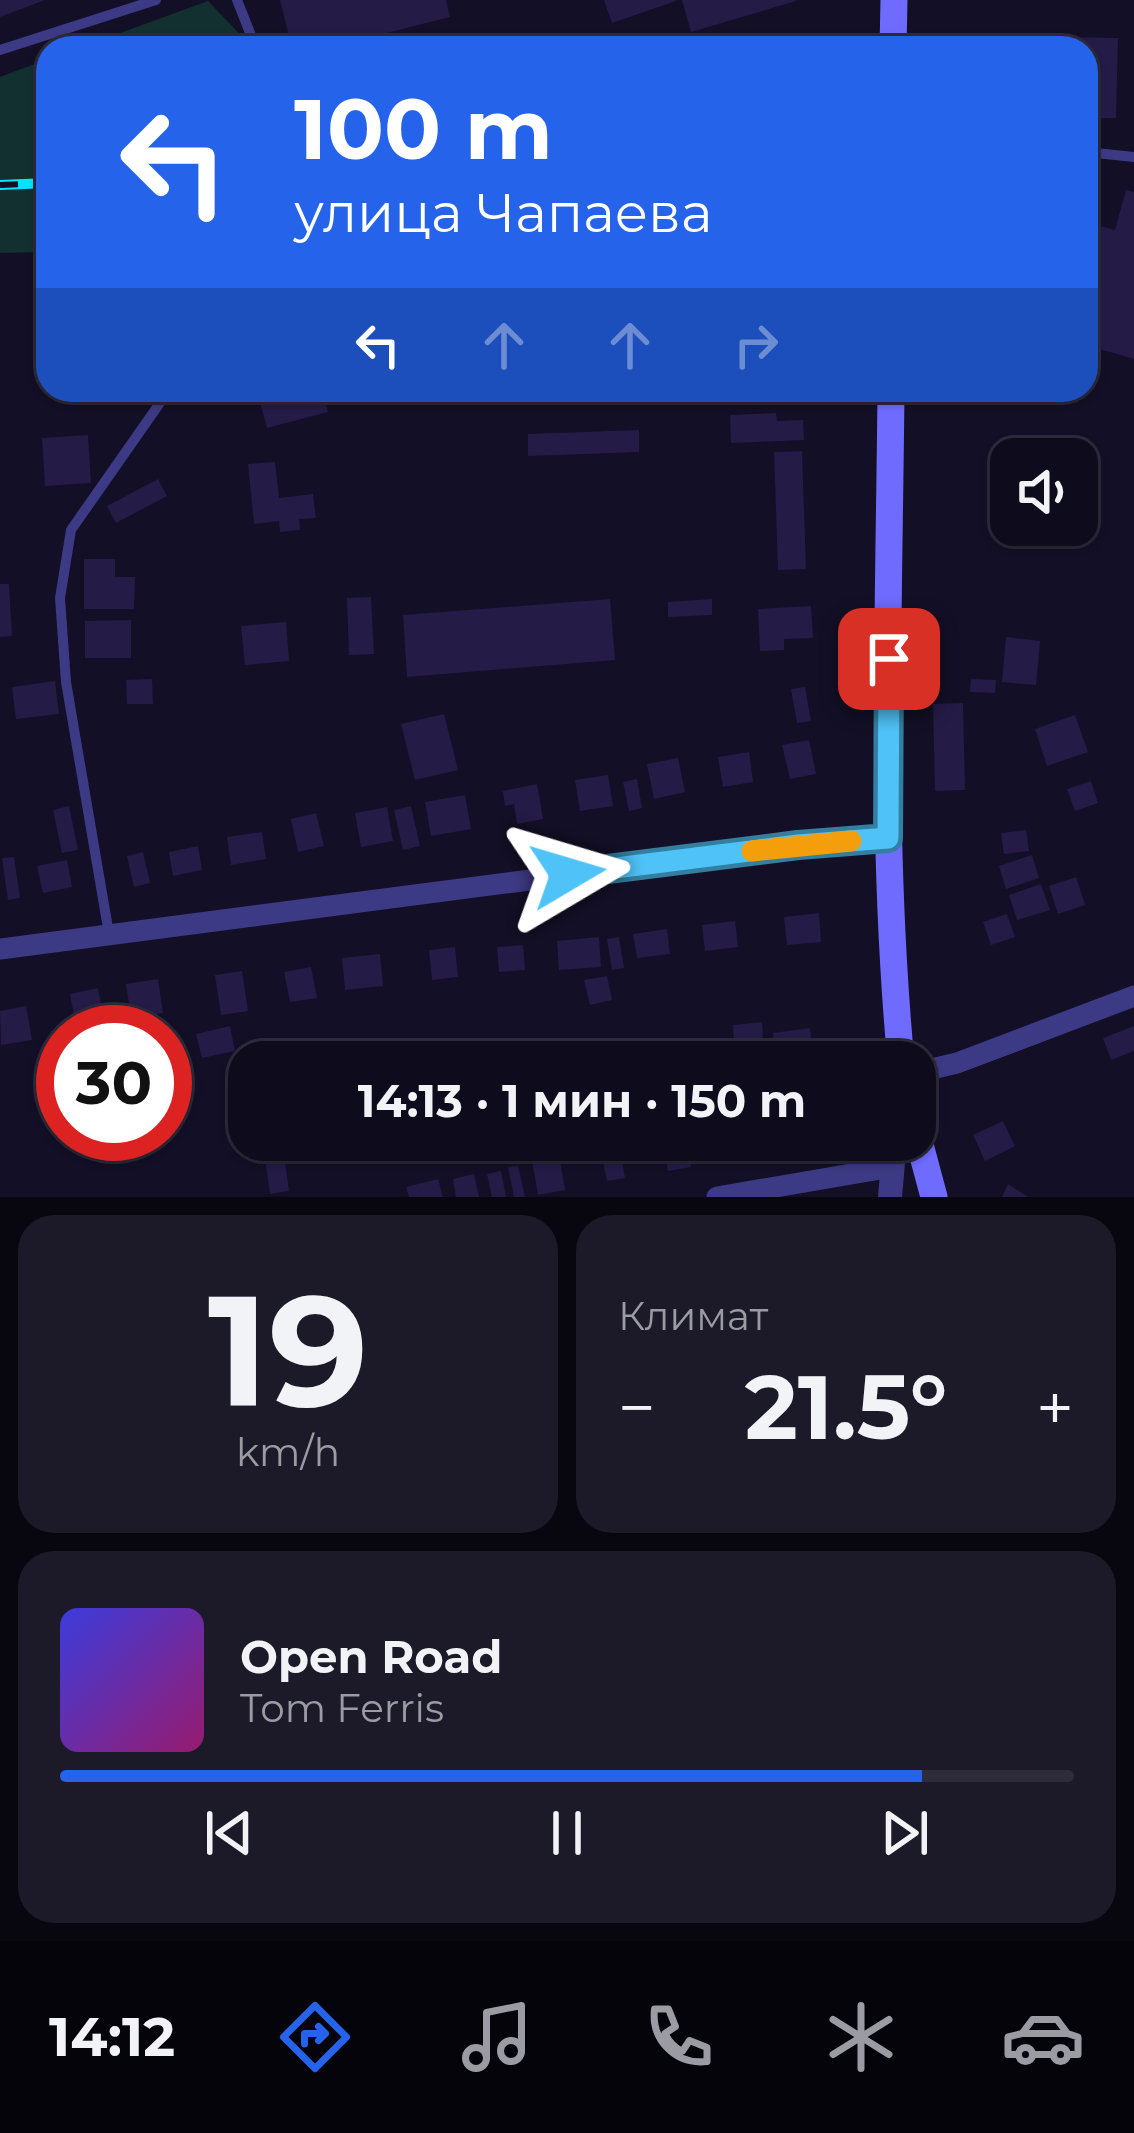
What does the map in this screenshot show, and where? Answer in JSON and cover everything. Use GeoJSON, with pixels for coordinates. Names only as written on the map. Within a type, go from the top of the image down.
{"type":"FeatureCollection","features":[{"type":"Feature","properties":{"kind":"main road"},"geometry":{"type":"LineString","coordinates":[[893,36],[894,0]]}},
{"type":"Feature","properties":{"kind":"main road"},"geometry":{"type":"LineString","coordinates":[[891,402],[888,838],[899,1041]]}},
{"type":"Feature","properties":{"kind":"main road"},"geometry":{"type":"LineString","coordinates":[[924,1161],[934,1197]]}},
{"type":"Feature","properties":{"kind":"street"},"geometry":{"type":"LineString","coordinates":[[0,950],[798,845],[888,838]]}},
{"type":"Feature","properties":{"kind":"street"},"geometry":{"type":"LineString","coordinates":[[936,1068],[1134,996]]}},
{"type":"Feature","properties":{"kind":"street"},"geometry":{"type":"LineString","coordinates":[[890,1197],[893,1161]]}},
{"type":"Feature","properties":{"kind":"street"},"geometry":{"type":"LineString","coordinates":[[717,1197],[892,1167]]}},
{"type":"Feature","properties":{"kind":"lane"},"geometry":{"type":"LineString","coordinates":[[43,36],[155,0]]}},
{"type":"Feature","properties":{"kind":"lane"},"geometry":{"type":"LineString","coordinates":[[237,0],[251,36]]}},
{"type":"Feature","properties":{"kind":"lane"},"geometry":{"type":"LineString","coordinates":[[0,50],[36,38]]}},
{"type":"Feature","properties":{"kind":"lane"},"geometry":{"type":"LineString","coordinates":[[1098,153],[1134,157]]}},
{"type":"Feature","properties":{"kind":"lane"},"geometry":{"type":"LineString","coordinates":[[109,934],[66,682],[60,598],[71,530],[162,402]]}},
{"type":"Feature","properties":{"kind":"green space"},"geometry":{"type":"Polygon","coordinates":[[[208,1],[242,36],[112,36],[208,1]]]}},
{"type":"Feature","properties":{"kind":"green space"},"geometry":{"type":"Polygon","coordinates":[[[36,64],[36,252],[0,253],[0,77],[36,64]]]}},
{"type":"Feature","properties":{"kind":"building"},"geometry":{"type":"Polygon","coordinates":[[[0,0],[45,0],[0,17],[0,0]]]}},
{"type":"Feature","properties":{"kind":"building"},"geometry":{"type":"Polygon","coordinates":[[[280,0],[446,0],[450,17],[375,36],[289,36],[280,0]]]}},
{"type":"Feature","properties":{"kind":"building"},"geometry":{"type":"Polygon","coordinates":[[[604,0],[676,0],[676,1],[612,23],[604,0]]]}},
{"type":"Feature","properties":{"kind":"building"},"geometry":{"type":"Polygon","coordinates":[[[682,0],[796,0],[796,1],[691,32],[682,0]]]}},
{"type":"Feature","properties":{"kind":"building"},"geometry":{"type":"Polygon","coordinates":[[[1098,38],[1118,38],[1116,118],[1098,118],[1098,38]]]}},
{"type":"Feature","properties":{"kind":"building"},"geometry":{"type":"Polygon","coordinates":[[[1126,190],[1134,192],[1134,359],[1098,348],[1098,225],[1115,230],[1126,190]]]}},
{"type":"Feature","properties":{"kind":"building"},"geometry":{"type":"Polygon","coordinates":[[[260,402],[325,402],[328,412],[267,428],[260,402]]]}},
{"type":"Feature","properties":{"kind":"building"},"geometry":{"type":"Polygon","coordinates":[[[776,413],[777,421],[803,420],[804,440],[731,443],[730,415],[776,413]]]}},
{"type":"Feature","properties":{"kind":"building"},"geometry":{"type":"Polygon","coordinates":[[[639,430],[639,452],[528,456],[528,434],[639,430]]]}},
{"type":"Feature","properties":{"kind":"building"},"geometry":{"type":"Polygon","coordinates":[[[88,435],[91,483],[45,486],[42,438],[88,435]]]}},
{"type":"Feature","properties":{"kind":"building"},"geometry":{"type":"Polygon","coordinates":[[[802,451],[806,569],[778,570],[774,452],[802,451]]]}},
{"type":"Feature","properties":{"kind":"building"},"geometry":{"type":"Polygon","coordinates":[[[275,462],[279,498],[313,494],[316,518],[299,519],[300,530],[280,532],[279,521],[254,524],[248,464],[275,462]]]}},
{"type":"Feature","properties":{"kind":"building"},"geometry":{"type":"Polygon","coordinates":[[[158,479],[167,496],[116,523],[107,506],[158,479]]]}},
{"type":"Feature","properties":{"kind":"building"},"geometry":{"type":"Polygon","coordinates":[[[84,559],[115,559],[115,577],[135,577],[134,609],[84,609],[84,559]]]}},
{"type":"Feature","properties":{"kind":"building"},"geometry":{"type":"Polygon","coordinates":[[[0,584],[9,584],[12,636],[0,637],[0,584]]]}},
{"type":"Feature","properties":{"kind":"building"},"geometry":{"type":"Polygon","coordinates":[[[371,597],[374,654],[349,655],[347,598],[371,597]]]}},
{"type":"Feature","properties":{"kind":"building"},"geometry":{"type":"Polygon","coordinates":[[[610,599],[615,660],[407,677],[403,615],[610,599]]]}},
{"type":"Feature","properties":{"kind":"building"},"geometry":{"type":"Polygon","coordinates":[[[712,599],[712,615],[668,617],[668,602],[712,599]]]}},
{"type":"Feature","properties":{"kind":"building"},"geometry":{"type":"Polygon","coordinates":[[[811,606],[813,638],[784,639],[784,650],[760,651],[758,609],[811,606]]]}},
{"type":"Feature","properties":{"kind":"building"},"geometry":{"type":"Polygon","coordinates":[[[131,620],[131,658],[85,658],[85,621],[131,620]]]}},
{"type":"Feature","properties":{"kind":"building"},"geometry":{"type":"Polygon","coordinates":[[[286,622],[289,661],[245,665],[241,626],[286,622]]]}},
{"type":"Feature","properties":{"kind":"building"},"geometry":{"type":"Polygon","coordinates":[[[1006,637],[1040,641],[1036,685],[1002,682],[1006,637]]]}},
{"type":"Feature","properties":{"kind":"building"},"geometry":{"type":"Polygon","coordinates":[[[152,679],[153,704],[127,704],[126,680],[152,679]]]}},
{"type":"Feature","properties":{"kind":"building"},"geometry":{"type":"Polygon","coordinates":[[[971,679],[996,680],[995,693],[970,692],[971,679]]]}},
{"type":"Feature","properties":{"kind":"building"},"geometry":{"type":"Polygon","coordinates":[[[55,681],[59,714],[16,719],[12,687],[55,681]]]}},
{"type":"Feature","properties":{"kind":"building"},"geometry":{"type":"Polygon","coordinates":[[[805,687],[811,721],[797,723],[791,689],[805,687]]]}},
{"type":"Feature","properties":{"kind":"building"},"geometry":{"type":"Polygon","coordinates":[[[963,703],[965,790],[935,791],[933,704],[963,703]]]}},
{"type":"Feature","properties":{"kind":"building"},"geometry":{"type":"Polygon","coordinates":[[[444,714],[458,770],[415,780],[401,724],[444,714]]]}},
{"type":"Feature","properties":{"kind":"building"},"geometry":{"type":"Polygon","coordinates":[[[1075,715],[1088,752],[1047,766],[1035,729],[1075,715]]]}},
{"type":"Feature","properties":{"kind":"building"},"geometry":{"type":"Polygon","coordinates":[[[809,740],[816,774],[790,779],[782,745],[809,740]]]}},
{"type":"Feature","properties":{"kind":"building"},"geometry":{"type":"Polygon","coordinates":[[[749,752],[753,782],[723,787],[718,757],[749,752]]]}},
{"type":"Feature","properties":{"kind":"building"},"geometry":{"type":"Polygon","coordinates":[[[678,758],[685,792],[654,799],[647,764],[678,758]]]}},
{"type":"Feature","properties":{"kind":"building"},"geometry":{"type":"Polygon","coordinates":[[[608,775],[613,806],[580,811],[575,780],[608,775]]]}},
{"type":"Feature","properties":{"kind":"building"},"geometry":{"type":"Polygon","coordinates":[[[637,779],[642,808],[629,811],[623,782],[637,779]]]}},
{"type":"Feature","properties":{"kind":"building"},"geometry":{"type":"Polygon","coordinates":[[[1091,781],[1098,803],[1075,811],[1067,789],[1091,781]]]}},
{"type":"Feature","properties":{"kind":"building"},"geometry":{"type":"Polygon","coordinates":[[[537,784],[543,819],[517,824],[514,804],[505,806],[503,791],[537,784]]]}},
{"type":"Feature","properties":{"kind":"building"},"geometry":{"type":"Polygon","coordinates":[[[465,795],[471,829],[431,836],[425,802],[465,795]]]}},
{"type":"Feature","properties":{"kind":"building"},"geometry":{"type":"Polygon","coordinates":[[[69,806],[78,850],[62,853],[53,810],[69,806]]]}},
{"type":"Feature","properties":{"kind":"building"},"geometry":{"type":"Polygon","coordinates":[[[411,806],[420,846],[403,850],[394,810],[411,806]]]}},
{"type":"Feature","properties":{"kind":"building"},"geometry":{"type":"Polygon","coordinates":[[[387,807],[393,841],[361,847],[355,813],[387,807]]]}},
{"type":"Feature","properties":{"kind":"building"},"geometry":{"type":"Polygon","coordinates":[[[316,813],[324,846],[298,852],[291,819],[316,813]]]}},
{"type":"Feature","properties":{"kind":"building"},"geometry":{"type":"Polygon","coordinates":[[[1026,830],[1029,851],[1004,854],[1001,833],[1026,830]]]}},
{"type":"Feature","properties":{"kind":"building"},"geometry":{"type":"Polygon","coordinates":[[[262,832],[266,859],[231,865],[227,837],[262,832]]]}},
{"type":"Feature","properties":{"kind":"building"},"geometry":{"type":"Polygon","coordinates":[[[198,846],[202,870],[173,876],[169,852],[198,846]]]}},
{"type":"Feature","properties":{"kind":"building"},"geometry":{"type":"Polygon","coordinates":[[[143,852],[150,883],[134,887],[127,856],[143,852]]]}},
{"type":"Feature","properties":{"kind":"building"},"geometry":{"type":"Polygon","coordinates":[[[1032,855],[1039,878],[1006,889],[999,866],[1032,855]]]}},
{"type":"Feature","properties":{"kind":"building"},"geometry":{"type":"Polygon","coordinates":[[[14,857],[20,898],[8,900],[2,858],[14,857]]]}},
{"type":"Feature","properties":{"kind":"building"},"geometry":{"type":"Polygon","coordinates":[[[67,860],[72,887],[43,893],[37,866],[67,860]]]}},
{"type":"Feature","properties":{"kind":"building"},"geometry":{"type":"Polygon","coordinates":[[[1076,877],[1085,905],[1058,914],[1049,886],[1076,877]]]}},
{"type":"Feature","properties":{"kind":"building"},"geometry":{"type":"Polygon","coordinates":[[[1041,884],[1050,910],[1017,920],[1009,895],[1041,884]]]}},
{"type":"Feature","properties":{"kind":"building"},"geometry":{"type":"Polygon","coordinates":[[[819,913],[821,942],[787,945],[784,917],[819,913]]]}},
{"type":"Feature","properties":{"kind":"building"},"geometry":{"type":"Polygon","coordinates":[[[1007,914],[1015,937],[991,945],[983,922],[1007,914]]]}},
{"type":"Feature","properties":{"kind":"building"},"geometry":{"type":"Polygon","coordinates":[[[735,921],[738,947],[705,951],[702,925],[735,921]]]}},
{"type":"Feature","properties":{"kind":"building"},"geometry":{"type":"Polygon","coordinates":[[[667,929],[670,954],[637,958],[633,934],[667,929]]]}},
{"type":"Feature","properties":{"kind":"building"},"geometry":{"type":"Polygon","coordinates":[[[599,937],[601,967],[559,970],[557,941],[599,937]]]}},
{"type":"Feature","properties":{"kind":"building"},"geometry":{"type":"Polygon","coordinates":[[[619,937],[624,968],[612,970],[607,939],[619,937]]]}},
{"type":"Feature","properties":{"kind":"building"},"geometry":{"type":"Polygon","coordinates":[[[523,945],[525,970],[499,972],[497,947],[523,945]]]}},
{"type":"Feature","properties":{"kind":"building"},"geometry":{"type":"Polygon","coordinates":[[[455,947],[458,977],[432,980],[429,950],[455,947]]]}},
{"type":"Feature","properties":{"kind":"building"},"geometry":{"type":"Polygon","coordinates":[[[380,954],[383,986],[345,990],[342,958],[380,954]]]}},
{"type":"Feature","properties":{"kind":"building"},"geometry":{"type":"Polygon","coordinates":[[[311,967],[317,998],[290,1002],[284,972],[311,967]]]}},
{"type":"Feature","properties":{"kind":"building"},"geometry":{"type":"Polygon","coordinates":[[[242,971],[248,1011],[221,1015],[215,975],[242,971]]]}},
{"type":"Feature","properties":{"kind":"building"},"geometry":{"type":"Polygon","coordinates":[[[607,976],[612,1000],[590,1005],[584,980],[607,976]]]}},
{"type":"Feature","properties":{"kind":"building"},"geometry":{"type":"Polygon","coordinates":[[[158,979],[162,1005],[129,1005],[126,984],[158,979]]]}},
{"type":"Feature","properties":{"kind":"building"},"geometry":{"type":"Polygon","coordinates":[[[98,988],[101,1005],[72,1005],[70,994],[98,988]]]}},
{"type":"Feature","properties":{"kind":"building"},"geometry":{"type":"Polygon","coordinates":[[[26,1006],[32,1040],[1,1045],[0,1011],[26,1006]]]}},
{"type":"Feature","properties":{"kind":"building"},"geometry":{"type":"Polygon","coordinates":[[[762,1022],[763,1039],[734,1041],[733,1025],[762,1022]]]}},
{"type":"Feature","properties":{"kind":"building"},"geometry":{"type":"Polygon","coordinates":[[[230,1026],[233,1041],[228,1041],[228,1052],[202,1058],[196,1034],[230,1026]]]}},
{"type":"Feature","properties":{"kind":"building"},"geometry":{"type":"Polygon","coordinates":[[[1134,1026],[1134,1051],[1111,1060],[1103,1038],[1134,1026]]]}},
{"type":"Feature","properties":{"kind":"building"},"geometry":{"type":"Polygon","coordinates":[[[810,1028],[812,1041],[774,1041],[773,1033],[810,1028]]]}},
{"type":"Feature","properties":{"kind":"building"},"geometry":{"type":"Polygon","coordinates":[[[1003,1121],[1015,1146],[985,1161],[973,1135],[1003,1121]]]}},
{"type":"Feature","properties":{"kind":"building"},"geometry":{"type":"Polygon","coordinates":[[[265,1161],[285,1161],[289,1191],[270,1194],[265,1161]]]}},
{"type":"Feature","properties":{"kind":"building"},"geometry":{"type":"Polygon","coordinates":[[[532,1161],[560,1161],[565,1190],[538,1195],[532,1161]]]}},
{"type":"Feature","properties":{"kind":"building"},"geometry":{"type":"Polygon","coordinates":[[[603,1161],[622,1161],[625,1178],[607,1181],[603,1161]]]}},
{"type":"Feature","properties":{"kind":"building"},"geometry":{"type":"Polygon","coordinates":[[[666,1161],[690,1161],[691,1167],[668,1171],[666,1161]]]}},
{"type":"Feature","properties":{"kind":"building"},"geometry":{"type":"Polygon","coordinates":[[[518,1166],[525,1197],[514,1197],[508,1167],[518,1166]]]}},
{"type":"Feature","properties":{"kind":"building"},"geometry":{"type":"Polygon","coordinates":[[[501,1171],[506,1197],[492,1197],[487,1174],[501,1171]]]}},
{"type":"Feature","properties":{"kind":"building"},"geometry":{"type":"Polygon","coordinates":[[[474,1174],[479,1197],[456,1197],[453,1179],[474,1174]]]}},
{"type":"Feature","properties":{"kind":"building"},"geometry":{"type":"Polygon","coordinates":[[[438,1179],[443,1197],[409,1197],[406,1187],[438,1179]]]}},
{"type":"Feature","properties":{"kind":"building"},"geometry":{"type":"Polygon","coordinates":[[[1008,1184],[1028,1197],[1002,1197],[1008,1184]]]}},
{"type":"Feature","properties":{"kind":"railway"},"geometry":{"type":"LineString","coordinates":[[0,185],[36,184]]}},
{"type":"Feature","properties":{"kind":"slow traffic"},"geometry":{"type":"LineString","coordinates":[[752,851],[851,841]]}},
{"type":"Feature","properties":{"kind":"route"},"geometry":{"type":"LineString","coordinates":[[568,874],[888,838],[889,659]]}}]}
